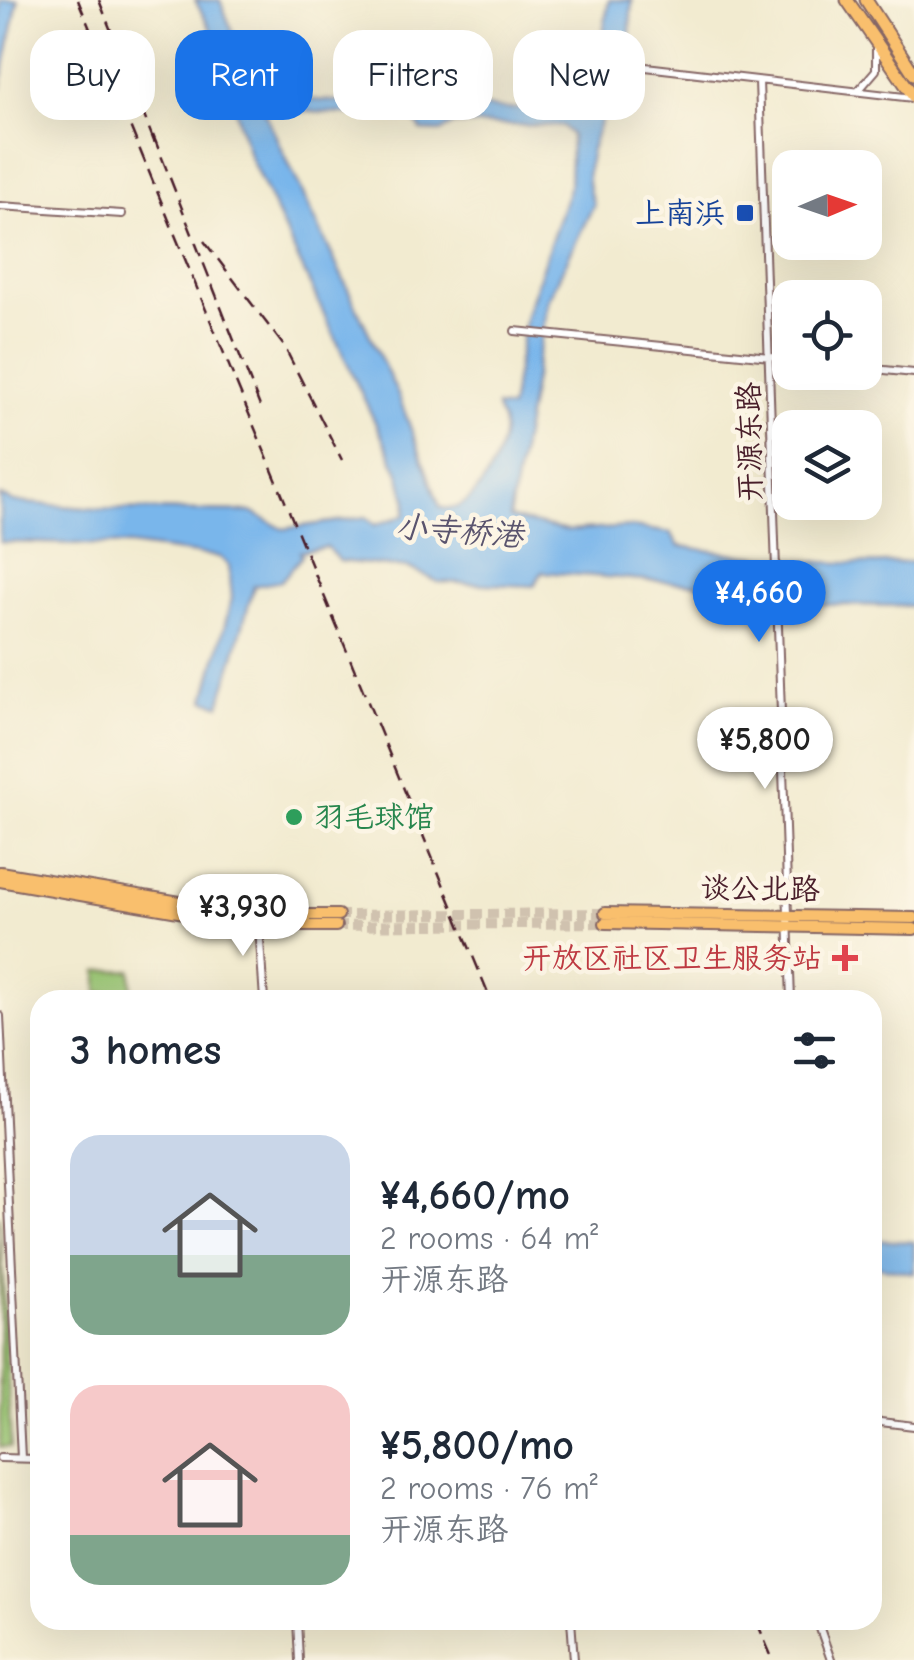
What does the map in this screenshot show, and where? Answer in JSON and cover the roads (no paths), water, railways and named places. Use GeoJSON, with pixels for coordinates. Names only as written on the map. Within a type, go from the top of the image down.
{"type":"FeatureCollection","features":[{"type":"Feature","properties":{"kind":"highway"},"geometry":{"type":"LineString","coordinates":[[848,0],[914,98]]}},
{"type":"Feature","properties":{"kind":"highway"},"geometry":{"type":"LineString","coordinates":[[866,0],[914,74]]}},
{"type":"Feature","properties":{"kind":"main road"},"geometry":{"type":"LineString","coordinates":[[0,872],[258,920]]}},
{"type":"Feature","properties":{"kind":"main road"},"geometry":{"type":"LineString","coordinates":[[0,882],[258,920],[337,920]]}},
{"type":"Feature","properties":{"kind":"main road","name":"谈公北路"},"geometry":{"type":"LineString","coordinates":[[605,918],[914,918]]}},
{"type":"Feature","properties":{"kind":"main road","name":"谈公北路"},"geometry":{"type":"LineString","coordinates":[[788,918],[914,929]]}},
{"type":"Feature","properties":{"kind":"street"},"geometry":{"type":"LineString","coordinates":[[857,92],[876,70],[876,42]]}},
{"type":"Feature","properties":{"kind":"street"},"geometry":{"type":"LineString","coordinates":[[645,67],[914,98]]}},
{"type":"Feature","properties":{"kind":"street","name":"开源东路"},"geometry":{"type":"LineString","coordinates":[[759,81],[791,990]]}},
{"type":"Feature","properties":{"kind":"street"},"geometry":{"type":"LineString","coordinates":[[0,206],[122,214]]}},
{"type":"Feature","properties":{"kind":"street"},"geometry":{"type":"LineString","coordinates":[[514,331],[771,356]]}},
{"type":"Feature","properties":{"kind":"street"},"geometry":{"type":"LineString","coordinates":[[882,370],[914,373]]}},
{"type":"Feature","properties":{"kind":"street"},"geometry":{"type":"LineString","coordinates":[[258,920],[263,990]]}},
{"type":"Feature","properties":{"kind":"street"},"geometry":{"type":"LineString","coordinates":[[0,1016],[21,1458]]}},
{"type":"Feature","properties":{"kind":"street"},"geometry":{"type":"LineString","coordinates":[[882,1422],[914,1426]]}},
{"type":"Feature","properties":{"kind":"street"},"geometry":{"type":"LineString","coordinates":[[0,1458],[30,1458]]}},
{"type":"Feature","properties":{"kind":"street"},"geometry":{"type":"LineString","coordinates":[[298,1630],[299,1660]]}},
{"type":"Feature","properties":{"kind":"street"},"geometry":{"type":"LineString","coordinates":[[572,1630],[574,1660]]}},
{"type":"Feature","properties":{"kind":"street"},"geometry":{"type":"LineString","coordinates":[[820,1630],[831,1660]]}},
{"type":"Feature","properties":{"kind":"water"},"geometry":{"type":"Polygon","coordinates":[[[0,0],[18,0],[0,92],[0,0]]]}},
{"type":"Feature","properties":{"kind":"water"},"geometry":{"type":"Polygon","coordinates":[[[195,0],[220,0],[232,30],[211,30],[195,0]]]}},
{"type":"Feature","properties":{"kind":"water"},"geometry":{"type":"Polygon","coordinates":[[[609,0],[632,0],[630,30],[604,30],[609,0]]]}},
{"type":"Feature","properties":{"kind":"water"},"geometry":{"type":"Polygon","coordinates":[[[313,100],[333,101],[333,113],[313,112],[313,100]]]}},
{"type":"Feature","properties":{"kind":"water","name":"小寺桥港"},"geometry":{"type":"Polygon","coordinates":[[[493,108],[513,109],[513,120],[602,120],[588,167],[588,186],[594,204],[548,300],[509,518],[567,531],[632,527],[671,533],[679,546],[767,558],[914,562],[914,606],[780,604],[698,584],[542,572],[534,586],[438,582],[409,568],[339,561],[327,547],[300,552],[302,556],[281,581],[254,586],[220,705],[205,700],[232,598],[229,566],[220,557],[129,545],[0,542],[0,496],[14,502],[98,509],[251,512],[283,529],[366,517],[375,525],[405,515],[407,502],[399,473],[249,155],[238,120],[268,120],[399,397],[440,507],[452,508],[476,493],[500,447],[502,421],[496,407],[510,409],[526,315],[569,188],[571,135],[563,126],[455,124],[440,132],[422,131],[414,120],[493,120],[493,108]]]}},
{"type":"Feature","properties":{"kind":"water"},"geometry":{"type":"Polygon","coordinates":[[[882,1240],[914,1242],[914,1273],[882,1268],[882,1240]]]}},
{"type":"Feature","properties":{"kind":"tunnel"},"geometry":{"type":"LineString","coordinates":[[338,915],[605,913]]}},
{"type":"Feature","properties":{"kind":"tunnel"},"geometry":{"type":"LineString","coordinates":[[336,926],[605,923]]}},
{"type":"Feature","properties":{"kind":"railway"},"geometry":{"type":"LineString","coordinates":[[78,0],[487,990]]}},
{"type":"Feature","properties":{"kind":"railway"},"geometry":{"type":"LineString","coordinates":[[99,0],[157,149]]}},
{"type":"Feature","properties":{"kind":"railway"},"geometry":{"type":"LineString","coordinates":[[153,135],[261,409]]}},
{"type":"Feature","properties":{"kind":"railway"},"geometry":{"type":"LineString","coordinates":[[204,241],[284,346],[342,460]]}},
{"type":"Feature","properties":{"kind":"railway"},"geometry":{"type":"LineString","coordinates":[[760,1630],[773,1660]]}},
{"type":"Feature","properties":{"kind":"place","name":"上南浜"},"geometry":{"type":"Point","coordinates":[745,213]}},
{"type":"Feature","properties":{"kind":"place","name":"羽毛球馆"},"geometry":{"type":"Point","coordinates":[294,817]}},
{"type":"Feature","properties":{"kind":"place","name":"开放区社区卫生服务站"},"geometry":{"type":"Point","coordinates":[845,958]}}]}
